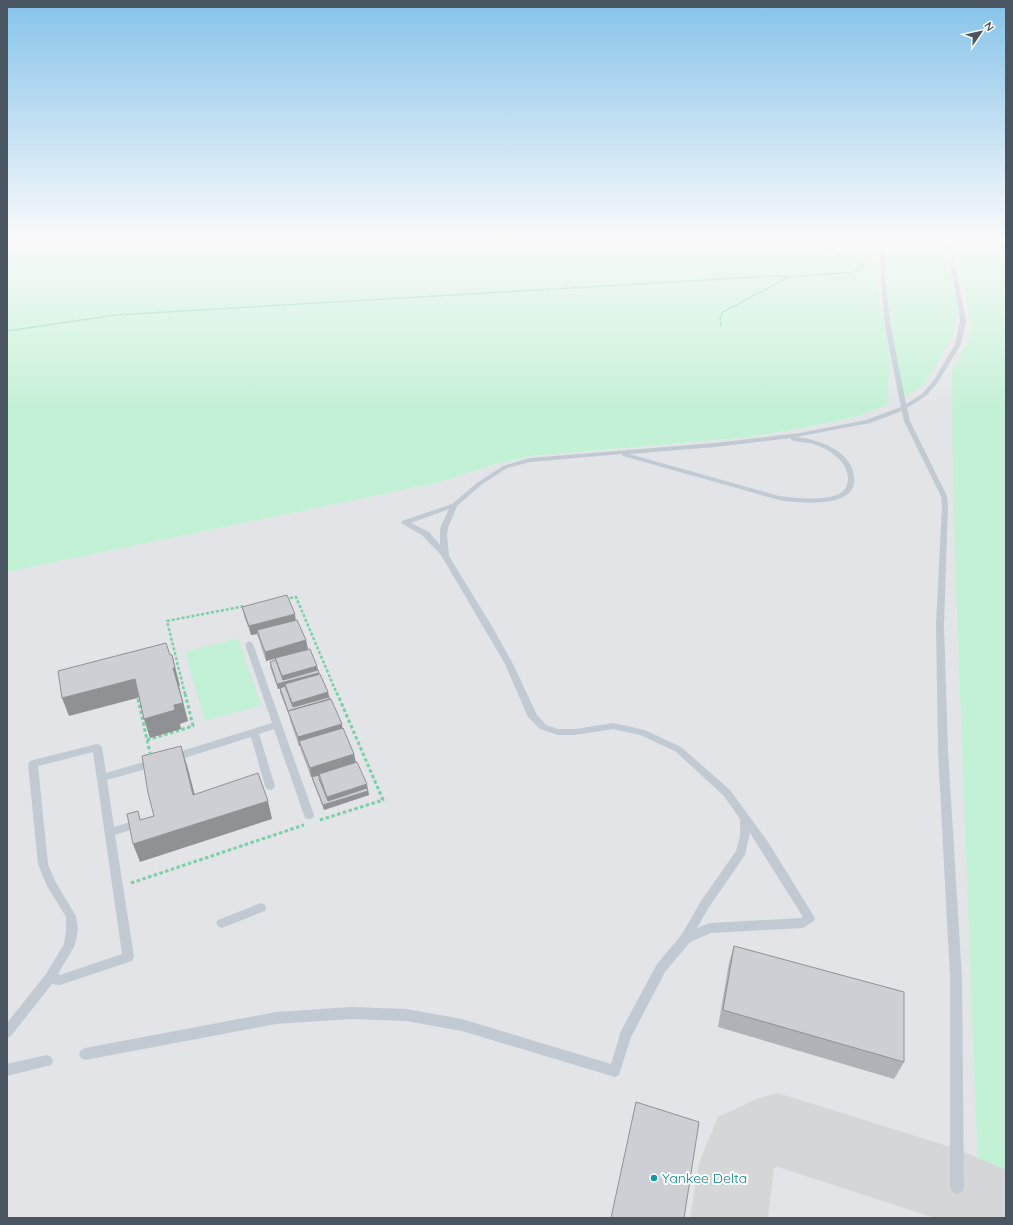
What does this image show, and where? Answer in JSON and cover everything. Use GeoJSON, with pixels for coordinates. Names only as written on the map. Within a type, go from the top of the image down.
{"type":"FeatureCollection","features":[{"type":"Feature","properties":{"kind":"lane"},"geometry":{"type":"LineString","coordinates":[[884,297],[907,421],[944,496],[945,506],[940,625],[943,751],[956,978],[957,1187]]}},
{"type":"Feature","properties":{"kind":"lane"},"geometry":{"type":"LineString","coordinates":[[686,938],[710,928],[803,923],[810,918],[764,845],[727,793],[678,749],[642,732],[613,726],[575,732],[558,732],[542,727],[533,717],[509,664],[445,556],[426,534],[405,524],[454,505],[490,476],[504,467],[517,463],[530,460],[715,445],[824,431],[868,422],[904,408],[924,395],[936,381],[958,344],[963,320],[959,297]]}},
{"type":"Feature","properties":{"kind":"lane"},"geometry":{"type":"LineString","coordinates":[[618,453],[753,492],[790,500],[802,501],[832,498],[841,495],[852,487],[849,465],[832,451],[811,442],[789,438],[774,438]]}},
{"type":"Feature","properties":{"kind":"lane"},"geometry":{"type":"LineString","coordinates":[[445,556],[443,542],[444,528],[454,505]]}},
{"type":"Feature","properties":{"kind":"lane"},"geometry":{"type":"LineString","coordinates":[[249,644],[309,815]]}},
{"type":"Feature","properties":{"kind":"lane"},"geometry":{"type":"LineString","coordinates":[[101,778],[278,725]]}},
{"type":"Feature","properties":{"kind":"lane"},"geometry":{"type":"LineString","coordinates":[[254,733],[270,786]]}},
{"type":"Feature","properties":{"kind":"lane"},"geometry":{"type":"LineString","coordinates":[[7,1032],[50,978],[69,945],[72,930],[71,916],[51,883],[43,864],[33,764],[97,747],[128,957],[60,980],[50,978]]}},
{"type":"Feature","properties":{"kind":"lane"},"geometry":{"type":"LineString","coordinates":[[85,1054],[276,1018],[351,1014],[406,1016],[462,1025],[615,1071],[625,1035],[661,968],[686,938],[705,904],[741,852],[745,819]]}},
{"type":"Feature","properties":{"kind":"lane"},"geometry":{"type":"LineString","coordinates":[[109,833],[147,821]]}},
{"type":"Feature","properties":{"kind":"lane"},"geometry":{"type":"LineString","coordinates":[[222,923],[261,908]]}},
{"type":"Feature","properties":{"kind":"lane"},"geometry":{"type":"LineString","coordinates":[[7,1070],[47,1061]]}},
{"type":"Feature","properties":{"kind":"path"},"geometry":{"type":"LineString","coordinates":[[7,331],[116,315],[416,297]]}},
{"type":"Feature","properties":{"kind":"path"},"geometry":{"type":"LineString","coordinates":[[721,326],[720,318],[723,312],[751,297]]}},
{"type":"Feature","properties":{"kind":"path"},"geometry":{"type":"LineString","coordinates":[[138,699],[150,754]]}},
{"type":"Feature","properties":{"kind":"shaded area"},"geometry":{"type":"Polygon","coordinates":[[[880,297],[1006,297],[1006,1218],[7,1218],[7,572],[437,483],[493,465],[532,456],[741,438],[799,429],[856,417],[890,358],[880,297]]]}},
{"type":"Feature","properties":{"kind":"green space"},"geometry":{"type":"Polygon","coordinates":[[[7,297],[880,297],[890,358],[887,405],[856,417],[799,429],[741,438],[532,456],[493,465],[437,483],[7,572],[7,297]]]}},
{"type":"Feature","properties":{"kind":"green space"},"geometry":{"type":"Polygon","coordinates":[[[885,297],[955,297],[958,308],[954,334],[925,383],[903,399],[885,297]]]}},
{"type":"Feature","properties":{"kind":"green space"},"geometry":{"type":"Polygon","coordinates":[[[965,297],[1006,297],[1006,1185],[978,1170],[953,501],[952,370],[970,337],[971,322],[965,297]]]}},
{"type":"Feature","properties":{"kind":"green space"},"geometry":{"type":"Polygon","coordinates":[[[238,638],[261,705],[205,721],[185,652],[238,638]]]}},
{"type":"Feature","properties":{"kind":"building"},"geometry":{"type":"Polygon","coordinates":[[[287,595],[295,614],[249,626],[242,607],[287,595]]]}},
{"type":"Feature","properties":{"kind":"building"},"geometry":{"type":"Polygon","coordinates":[[[297,620],[306,640],[265,652],[257,630],[297,620]]]}},
{"type":"Feature","properties":{"kind":"building"},"geometry":{"type":"Polygon","coordinates":[[[166,643],[170,655],[172,655],[175,668],[173,668],[183,703],[174,705],[175,710],[144,719],[135,679],[62,698],[58,671],[166,643]]]}},
{"type":"Feature","properties":{"kind":"building"},"geometry":{"type":"Polygon","coordinates":[[[310,649],[317,666],[282,676],[275,658],[310,649]]]}},
{"type":"Feature","properties":{"kind":"building"},"geometry":{"type":"Polygon","coordinates":[[[276,660],[283,680],[318,670],[319,673],[277,684],[270,662],[276,660]]]}},
{"type":"Feature","properties":{"kind":"building"},"geometry":{"type":"Polygon","coordinates":[[[320,674],[328,692],[292,703],[285,684],[320,674]]]}},
{"type":"Feature","properties":{"kind":"building"},"geometry":{"type":"Polygon","coordinates":[[[285,686],[293,707],[329,697],[330,699],[288,711],[280,688],[285,686]]]}},
{"type":"Feature","properties":{"kind":"building"},"geometry":{"type":"Polygon","coordinates":[[[331,699],[342,724],[298,737],[288,711],[331,699]]]}},
{"type":"Feature","properties":{"kind":"building"},"geometry":{"type":"Polygon","coordinates":[[[343,728],[354,754],[310,768],[299,741],[343,728]]]}},
{"type":"Feature","properties":{"kind":"building"},"geometry":{"type":"Polygon","coordinates":[[[181,746],[193,795],[258,773],[268,801],[133,844],[127,814],[138,811],[140,820],[154,816],[148,793],[142,756],[181,746]]]}},
{"type":"Feature","properties":{"kind":"building"},"geometry":{"type":"Polygon","coordinates":[[[357,762],[367,784],[327,797],[319,774],[357,762]]]}},
{"type":"Feature","properties":{"kind":"building"},"geometry":{"type":"Polygon","coordinates":[[[319,775],[319,779],[328,801],[367,788],[368,791],[323,805],[312,777],[319,775]]]}},
{"type":"Feature","properties":{"kind":"building"},"geometry":{"type":"Polygon","coordinates":[[[734,946],[904,992],[904,1062],[723,1010],[734,946]]]}},
{"type":"Feature","properties":{"kind":"building","name":"Yankee Delta"},"geometry":{"type":"Polygon","coordinates":[[[636,1102],[699,1122],[684,1218],[611,1218],[636,1102]]]}},
{"type":"Feature","properties":{"kind":"taxiway"},"geometry":{"type":"LineString","coordinates":[[729,1218],[737,1163],[744,1143],[759,1135],[778,1130],[957,1187],[1006,1210]]}},
{"type":"Feature","properties":{"kind":"place","name":"Yankee Delta"},"geometry":{"type":"Point","coordinates":[654,1178]}}]}
